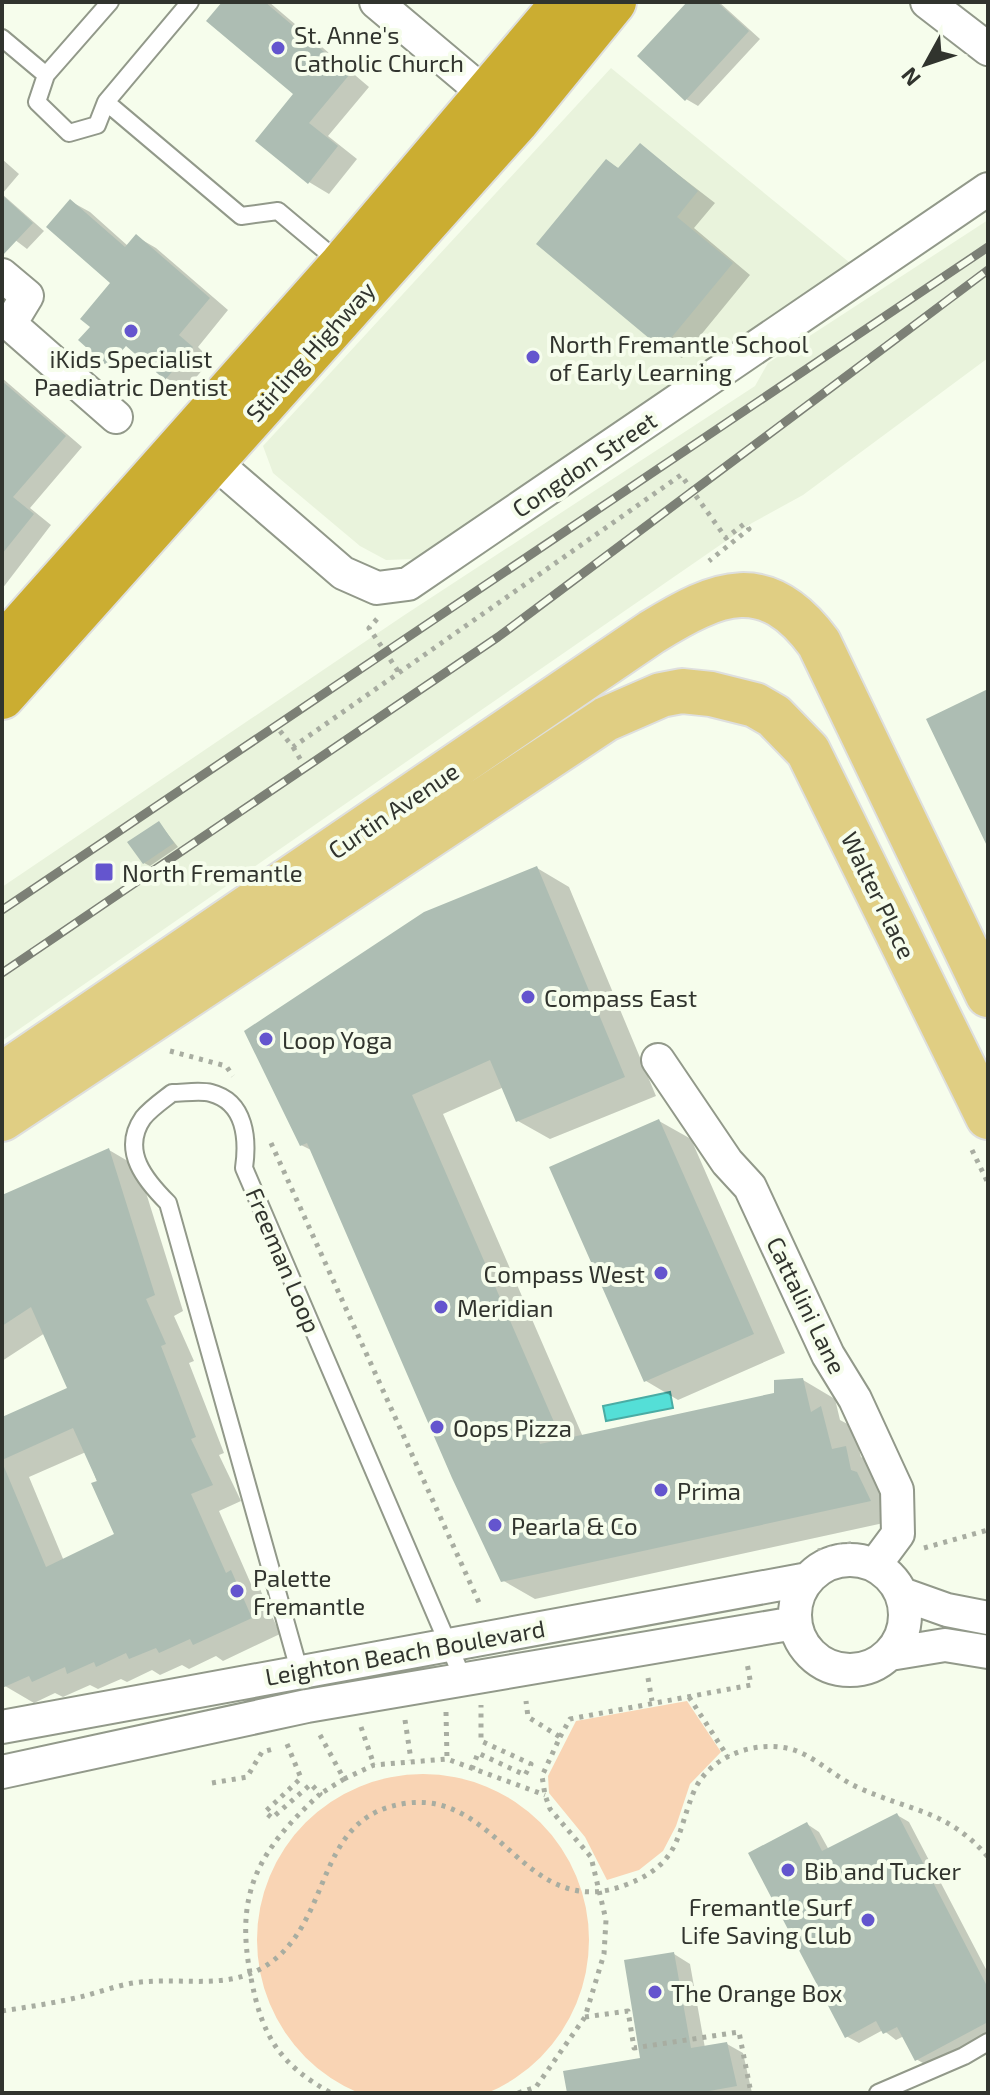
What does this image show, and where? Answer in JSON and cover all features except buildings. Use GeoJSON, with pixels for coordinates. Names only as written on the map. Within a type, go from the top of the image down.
{"type":"FeatureCollection","features":[{"type":"Feature","properties":{"kind":"highway","name":"Stirling Highway"},"geometry":{"type":"LineString","coordinates":[[2,647],[200,449],[502,108],[564,2]]}},
{"type":"Feature","properties":{"kind":"highway","name":"Stirling Highway"},"geometry":{"type":"LineString","coordinates":[[2,697],[200,449],[342,264],[614,2]]}},
{"type":"Feature","properties":{"kind":"main road","name":"Curtin Avenue"},"geometry":{"type":"LineString","coordinates":[[2,1075],[652,632],[691,608],[728,594],[753,593],[782,605],[805,624],[819,643],[988,995]]}},
{"type":"Feature","properties":{"kind":"main road","name":"Curtin Avenue"},"geometry":{"type":"LineString","coordinates":[[2,1119],[606,719],[661,695],[682,691],[740,700]]}},
{"type":"Feature","properties":{"kind":"main road","name":"Walter Place"},"geometry":{"type":"LineString","coordinates":[[740,700],[774,716],[808,751],[979,1130]]}},
{"type":"Feature","properties":{"kind":"street"},"geometry":{"type":"LineString","coordinates":[[376,2],[502,108]]}},
{"type":"Feature","properties":{"kind":"street"},"geometry":{"type":"LineString","coordinates":[[927,2],[988,49]]}},
{"type":"Feature","properties":{"kind":"street","name":"Congdon Street"},"geometry":{"type":"LineString","coordinates":[[200,449],[343,573],[377,588],[408,584],[988,189]]}},
{"type":"Feature","properties":{"kind":"street"},"geometry":{"type":"LineString","coordinates":[[2,275],[27,296],[10,324],[116,417]]}},
{"type":"Feature","properties":{"kind":"street","name":"Cattalini Lane"},"geometry":{"type":"LineString","coordinates":[[658,1060],[727,1162],[750,1187],[828,1355],[855,1399],[897,1490],[898,1534],[875,1565]]}},
{"type":"Feature","properties":{"kind":"street"},"geometry":{"type":"LineString","coordinates":[[890,1654],[902,1635],[906,1615],[902,1594],[890,1577],[875,1565],[856,1560],[837,1561],[819,1569],[808,1579],[798,1598],[795,1623],[800,1639],[819,1660],[836,1668],[865,1668],[890,1654],[945,1645],[988,1652]]}},
{"type":"Feature","properties":{"kind":"street","name":"Leighton Beach Boulevard"},"geometry":{"type":"LineString","coordinates":[[2,1727],[299,1670],[808,1579]]}},
{"type":"Feature","properties":{"kind":"street"},"geometry":{"type":"LineString","coordinates":[[902,1594],[947,1610],[988,1618]]}},
{"type":"Feature","properties":{"kind":"street","name":"Leighton Beach Boulevard"},"geometry":{"type":"LineString","coordinates":[[2,1772],[312,1726],[473,1688],[526,1670],[795,1623]]}},
{"type":"Feature","properties":{"kind":"lane"},"geometry":{"type":"LineString","coordinates":[[110,2],[46,75],[37,102],[69,133],[97,125],[106,102],[190,2]]}},
{"type":"Feature","properties":{"kind":"lane"},"geometry":{"type":"LineString","coordinates":[[2,38],[46,75]]}},
{"type":"Feature","properties":{"kind":"lane"},"geometry":{"type":"LineString","coordinates":[[106,102],[241,216],[278,211],[342,264]]}},
{"type":"Feature","properties":{"kind":"lane","name":"Freeman Loop"},"geometry":{"type":"LineString","coordinates":[[312,1726],[168,1203],[142,1177],[133,1148],[142,1119],[172,1093],[213,1093],[235,1108],[248,1138],[244,1168],[448,1644],[473,1688]]}},
{"type":"Feature","properties":{"kind":"lane"},"geometry":{"type":"LineString","coordinates":[[878,2093],[988,2042]]}},
{"type":"Feature","properties":{"kind":"path"},"geometry":{"type":"LineString","coordinates":[[293,747],[681,475],[726,538]]}},
{"type":"Feature","properties":{"kind":"path"},"geometry":{"type":"LineString","coordinates":[[369,628],[400,674]]}},
{"type":"Feature","properties":{"kind":"path"},"geometry":{"type":"LineString","coordinates":[[280,731],[302,762]]}},
{"type":"Feature","properties":{"kind":"path"},"geometry":{"type":"LineString","coordinates":[[161,1050],[174,1041]]}},
{"type":"Feature","properties":{"kind":"path"},"geometry":{"type":"LineString","coordinates":[[979,1130],[988,1183]]}},
{"type":"Feature","properties":{"kind":"path"},"geometry":{"type":"LineString","coordinates":[[482,1606],[514,1619],[517,1631]]}},
{"type":"Feature","properties":{"kind":"path"},"geometry":{"type":"LineString","coordinates":[[526,1670],[528,1717],[560,1737]]}},
{"type":"Feature","properties":{"kind":"path"},"geometry":{"type":"LineString","coordinates":[[472,1769],[478,1753],[525,1775],[531,1764],[481,1741],[473,1688]]}},
{"type":"Feature","properties":{"kind":"path"},"geometry":{"type":"LineString","coordinates":[[518,2093],[537,2090],[585,2017],[604,1954],[606,1920],[591,1857],[550,1809],[542,1776],[570,1719],[689,1697],[728,1757]]}},
{"type":"Feature","properties":{"kind":"path"},"geometry":{"type":"LineString","coordinates":[[346,1726],[372,1719]]}},
{"type":"Feature","properties":{"kind":"path"},"geometry":{"type":"LineString","coordinates":[[447,1719],[447,1759]]}},
{"type":"Feature","properties":{"kind":"path"},"geometry":{"type":"LineString","coordinates":[[405,1722],[411,1760]]}},
{"type":"Feature","properties":{"kind":"path"},"geometry":{"type":"LineString","coordinates":[[312,1726],[333,1730]]}},
{"type":"Feature","properties":{"kind":"path"},"geometry":{"type":"LineString","coordinates":[[312,1726],[344,1779]]}},
{"type":"Feature","properties":{"kind":"path"},"geometry":{"type":"LineString","coordinates":[[362,1731],[374,1765]]}},
{"type":"Feature","properties":{"kind":"path"},"geometry":{"type":"LineString","coordinates":[[212,1783],[247,1777],[262,1752],[298,1741]]}},
{"type":"Feature","properties":{"kind":"path"},"geometry":{"type":"LineString","coordinates":[[287,1744],[301,1778],[265,1812],[272,1818],[311,1784],[320,1794]]}},
{"type":"Feature","properties":{"kind":"path"},"geometry":{"type":"LineString","coordinates":[[2,2011],[134,1983],[188,1984],[251,1977],[299,1935],[341,1840],[363,1820],[407,1803],[450,1808],[490,1832],[527,1868],[565,1889],[600,1891],[629,1884],[668,1856],[680,1838],[696,1787],[708,1772],[728,1757],[768,1746],[803,1753],[847,1783],[945,1819],[972,1839],[988,1857]]}},
{"type":"Feature","properties":{"kind":"path"},"geometry":{"type":"LineString","coordinates":[[331,2093],[305,2078],[272,2043],[257,2012],[243,1936],[250,1891],[268,1851],[284,1827],[320,1794],[344,1779],[374,1765],[411,1760],[447,1759],[545,1795]]}},
{"type":"Feature","properties":{"kind":"path"},"geometry":{"type":"LineString","coordinates":[[585,2017],[628,2011],[634,2048],[739,2032],[751,2093]]}},
{"type":"Feature","properties":{"kind":"shaded area","name":"North Fremantle School of Early Learning"},"geometry":{"type":"Polygon","coordinates":[[[611,68],[855,267],[415,559],[386,560],[360,546],[273,473],[263,446],[611,68]]]}},
{"type":"Feature","properties":{"kind":"shaded area"},"geometry":{"type":"Polygon","coordinates":[[[988,220],[988,358],[803,495],[752,523],[2,1041],[2,887],[403,616],[755,386],[768,363],[988,220]]]}},
{"type":"Feature","properties":{"kind":"shaded area"},"geometry":{"type":"Polygon","coordinates":[[[687,1701],[721,1752],[690,1784],[676,1826],[663,1851],[639,1870],[607,1880],[585,1837],[549,1793],[548,1776],[576,1721],[687,1701]]]}},
{"type":"Feature","properties":{"kind":"shaded area"},"geometry":{"type":"Polygon","coordinates":[[[423,1774],[455,1777],[487,1787],[515,1802],[540,1823],[561,1848],[576,1876],[586,1908],[589,1940],[586,1972],[576,2004],[561,2032],[540,2057],[515,2078],[487,2093],[455,2103],[423,2106],[391,2103],[359,2093],[331,2078],[306,2057],[285,2032],[270,2004],[260,1972],[257,1940],[260,1908],[270,1876],[285,1848],[306,1823],[331,1802],[359,1787],[391,1777],[423,1774]]]}},
{"type":"Feature","properties":{"kind":"water"},"geometry":{"type":"Polygon","coordinates":[[[670,1392],[673,1408],[606,1421],[603,1406],[670,1392]]]}},
{"type":"Feature","properties":{"kind":"railway"},"geometry":{"type":"LineString","coordinates":[[2,910],[988,247]]}},
{"type":"Feature","properties":{"kind":"railway"},"geometry":{"type":"LineString","coordinates":[[2,973],[498,637],[988,270]]}},
{"type":"Feature","properties":{"kind":"place","name":"St. Anne's Catholic Church"},"geometry":{"type":"Point","coordinates":[278,48]}},
{"type":"Feature","properties":{"kind":"place","name":"iKids Specialist Paediatric Dentist"},"geometry":{"type":"Point","coordinates":[131,331]}},
{"type":"Feature","properties":{"kind":"place","name":"North Fremantle School of Early Learning"},"geometry":{"type":"Point","coordinates":[533,357]}},
{"type":"Feature","properties":{"kind":"place","name":"North Fremantle"},"geometry":{"type":"Point","coordinates":[104,872]}},
{"type":"Feature","properties":{"kind":"place","name":"Compass East"},"geometry":{"type":"Point","coordinates":[528,997]}},
{"type":"Feature","properties":{"kind":"place","name":"Loop Yoga"},"geometry":{"type":"Point","coordinates":[266,1039]}},
{"type":"Feature","properties":{"kind":"place","name":"Compass West"},"geometry":{"type":"Point","coordinates":[661,1273]}},
{"type":"Feature","properties":{"kind":"place","name":"Meridian"},"geometry":{"type":"Point","coordinates":[441,1307]}},
{"type":"Feature","properties":{"kind":"place","name":"Oops Pizza"},"geometry":{"type":"Point","coordinates":[437,1427]}},
{"type":"Feature","properties":{"kind":"place","name":"Prima"},"geometry":{"type":"Point","coordinates":[661,1490]}},
{"type":"Feature","properties":{"kind":"place","name":"Pearla & Co"},"geometry":{"type":"Point","coordinates":[495,1525]}},
{"type":"Feature","properties":{"kind":"place","name":"Palette Fremantle"},"geometry":{"type":"Point","coordinates":[237,1591]}},
{"type":"Feature","properties":{"kind":"place","name":"Bib and Tucker"},"geometry":{"type":"Point","coordinates":[788,1870]}},
{"type":"Feature","properties":{"kind":"place","name":"Fremantle Surf Life Saving Club"},"geometry":{"type":"Point","coordinates":[868,1920]}},
{"type":"Feature","properties":{"kind":"place","name":"The Orange Box"},"geometry":{"type":"Point","coordinates":[655,1992]}}]}
